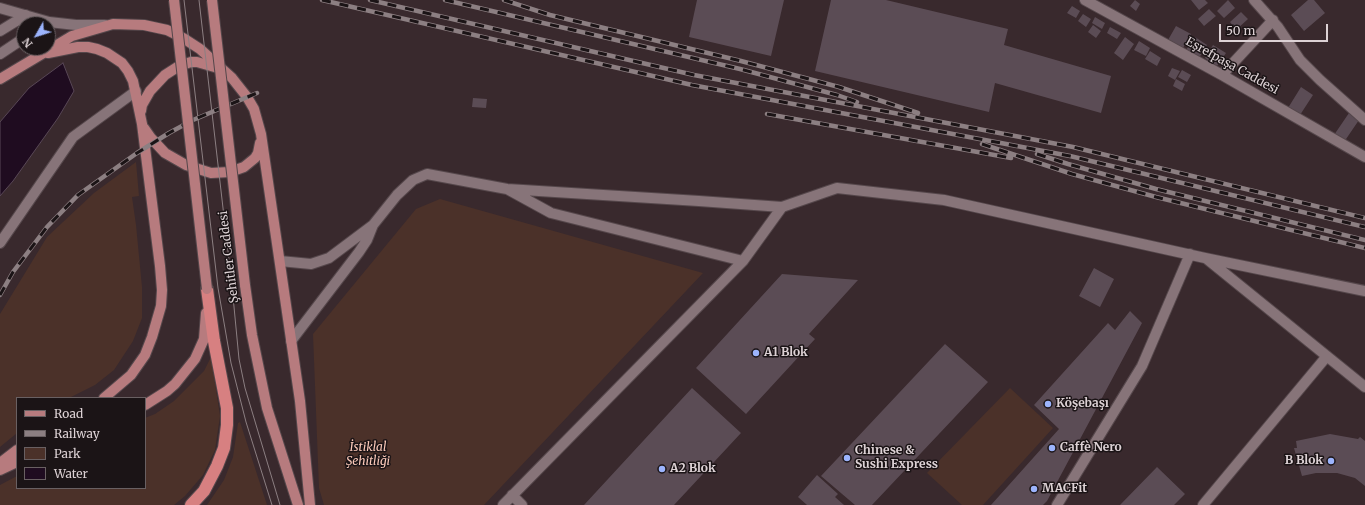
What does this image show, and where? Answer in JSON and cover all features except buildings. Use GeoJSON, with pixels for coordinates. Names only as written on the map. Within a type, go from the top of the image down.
{"type":"FeatureCollection","features":[{"type":"Feature","properties":{"kind":"highway"},"geometry":{"type":"LineString","coordinates":[[191,505],[204,490],[217,466],[224,448],[227,425],[227,408],[214,341],[207,289]]}},
{"type":"Feature","properties":{"kind":"main road","name":"Şehitler Caddesi"},"geometry":{"type":"LineString","coordinates":[[146,404],[158,398],[171,388],[188,370],[204,339],[207,289],[174,0]]}},
{"type":"Feature","properties":{"kind":"main road","name":"Şehitler Caddesi"},"geometry":{"type":"LineString","coordinates":[[212,0],[252,335],[266,408],[298,505]]}},
{"type":"Feature","properties":{"kind":"main road"},"geometry":{"type":"LineString","coordinates":[[56,46],[72,36],[113,24],[144,25],[168,30],[200,50],[225,72],[247,97],[254,109],[261,134],[300,401],[310,505]]}},
{"type":"Feature","properties":{"kind":"main road"},"geometry":{"type":"LineString","coordinates":[[56,52],[78,47],[88,47],[107,53],[122,63],[133,81],[141,119],[160,266],[162,290],[161,306],[152,337],[144,355],[131,375],[105,397]]}},
{"type":"Feature","properties":{"kind":"main road"},"geometry":{"type":"LineString","coordinates":[[0,79],[38,56]]}},
{"type":"Feature","properties":{"kind":"main road"},"geometry":{"type":"LineString","coordinates":[[225,72],[216,66],[190,62],[179,66],[165,75],[150,91],[142,106],[141,119],[150,138],[166,153],[186,165],[210,173],[230,172],[250,163],[258,153],[261,134]]}},
{"type":"Feature","properties":{"kind":"main road"},"geometry":{"type":"LineString","coordinates":[[0,462],[16,451]]}},
{"type":"Feature","properties":{"kind":"main road"},"geometry":{"type":"LineString","coordinates":[[0,470],[16,462]]}},
{"type":"Feature","properties":{"kind":"street","name":"Eşrefpaşa Caddesi"},"geometry":{"type":"LineString","coordinates":[[1085,0],[1222,75],[1365,157]]}},
{"type":"Feature","properties":{"kind":"street"},"geometry":{"type":"LineString","coordinates":[[1254,0],[1278,27],[1300,60],[1320,80],[1364,118]]}},
{"type":"Feature","properties":{"kind":"street"},"geometry":{"type":"LineString","coordinates":[[0,8],[26,15]]}},
{"type":"Feature","properties":{"kind":"street"},"geometry":{"type":"LineString","coordinates":[[0,31],[26,15]]}},
{"type":"Feature","properties":{"kind":"street"},"geometry":{"type":"LineString","coordinates":[[1222,75],[1272,20]]}},
{"type":"Feature","properties":{"kind":"street"},"geometry":{"type":"LineString","coordinates":[[56,24],[76,25],[113,24]]}},
{"type":"Feature","properties":{"kind":"street"},"geometry":{"type":"LineString","coordinates":[[0,54],[16,43]]}},
{"type":"Feature","properties":{"kind":"street"},"geometry":{"type":"LineString","coordinates":[[0,243],[73,137],[136,92]]}},
{"type":"Feature","properties":{"kind":"street"},"geometry":{"type":"LineString","coordinates":[[280,261],[311,264],[329,258],[373,225],[397,195],[414,180],[427,174],[508,189],[782,207],[837,188],[944,200],[1205,258],[1365,291]]}},
{"type":"Feature","properties":{"kind":"street"},"geometry":{"type":"LineString","coordinates":[[508,189],[551,214],[743,260]]}},
{"type":"Feature","properties":{"kind":"street"},"geometry":{"type":"LineString","coordinates":[[502,505],[743,260],[782,207]]}},
{"type":"Feature","properties":{"kind":"street"},"geometry":{"type":"LineString","coordinates":[[291,341],[359,252],[367,240],[373,225]]}},
{"type":"Feature","properties":{"kind":"street"},"geometry":{"type":"LineString","coordinates":[[1057,505],[1142,366],[1190,254]]}},
{"type":"Feature","properties":{"kind":"street"},"geometry":{"type":"LineString","coordinates":[[1205,258],[1365,387]]}},
{"type":"Feature","properties":{"kind":"street"},"geometry":{"type":"LineString","coordinates":[[1203,505],[1327,356]]}},
{"type":"Feature","properties":{"kind":"street"},"geometry":{"type":"LineString","coordinates":[[512,495],[522,505]]}},
{"type":"Feature","properties":{"kind":"green space"},"geometry":{"type":"Polygon","coordinates":[[[136,162],[139,196],[132,197],[142,287],[142,318],[133,341],[114,370],[95,385],[71,397],[16,397],[16,434],[0,447],[0,314],[47,237],[94,193],[136,162]]]}},
{"type":"Feature","properties":{"kind":"green space","name":"İstiklal Şehitliği"},"geometry":{"type":"Polygon","coordinates":[[[440,199],[703,273],[484,505],[324,505],[319,488],[313,334],[416,209],[440,199]]]}},
{"type":"Feature","properties":{"kind":"green space"},"geometry":{"type":"Polygon","coordinates":[[[211,357],[220,416],[215,450],[203,475],[185,496],[174,505],[0,505],[0,485],[16,477],[16,489],[146,489],[146,418],[155,414],[174,401],[204,371],[211,357]]]}},
{"type":"Feature","properties":{"kind":"green space"},"geometry":{"type":"Polygon","coordinates":[[[1010,388],[1053,428],[983,505],[962,505],[927,473],[1010,388]]]}},
{"type":"Feature","properties":{"kind":"green space"},"geometry":{"type":"Polygon","coordinates":[[[240,422],[267,505],[207,505],[224,480],[233,457],[238,423],[240,422]]]}},
{"type":"Feature","properties":{"kind":"water"},"geometry":{"type":"Polygon","coordinates":[[[63,63],[74,91],[58,118],[13,181],[0,196],[0,122],[29,88],[63,63]]]}},
{"type":"Feature","properties":{"kind":"tram line"},"geometry":{"type":"LineString","coordinates":[[184,0],[218,288],[231,363],[246,422],[272,505]]}},
{"type":"Feature","properties":{"kind":"tram line"},"geometry":{"type":"LineString","coordinates":[[199,0],[239,359],[245,388],[280,505]]}},
{"type":"Feature","properties":{"kind":"railway"},"geometry":{"type":"LineString","coordinates":[[322,0],[692,85],[1070,156],[1365,227]]}},
{"type":"Feature","properties":{"kind":"railway"},"geometry":{"type":"LineString","coordinates":[[370,0],[694,75],[1073,147],[1365,218]]}},
{"type":"Feature","properties":{"kind":"railway"},"geometry":{"type":"LineString","coordinates":[[445,0],[740,69],[837,95],[857,102]]}},
{"type":"Feature","properties":{"kind":"railway"},"geometry":{"type":"LineString","coordinates":[[504,0],[550,15],[741,61],[839,87],[918,113]]}},
{"type":"Feature","properties":{"kind":"railway"},"geometry":{"type":"LineString","coordinates":[[0,295],[13,272],[47,227],[78,195],[137,153],[169,133],[193,120],[257,93]]}},
{"type":"Feature","properties":{"kind":"railway"},"geometry":{"type":"LineString","coordinates":[[767,114],[1011,158]]}},
{"type":"Feature","properties":{"kind":"railway"},"geometry":{"type":"LineString","coordinates":[[982,144],[1072,174],[1156,197],[1365,248]]}},
{"type":"Feature","properties":{"kind":"railway"},"geometry":{"type":"LineString","coordinates":[[1037,154],[1156,189],[1365,240]]}},
{"type":"Feature","properties":{"kind":"place","name":"A1 Blok"},"geometry":{"type":"Point","coordinates":[756,353]}},
{"type":"Feature","properties":{"kind":"place","name":"Köşebaşı"},"geometry":{"type":"Point","coordinates":[1048,404]}},
{"type":"Feature","properties":{"kind":"place","name":"Caffè Nero"},"geometry":{"type":"Point","coordinates":[1052,448]}},
{"type":"Feature","properties":{"kind":"place","name":"Chinese & Sushi Express"},"geometry":{"type":"Point","coordinates":[847,458]}},
{"type":"Feature","properties":{"kind":"place","name":"B Blok"},"geometry":{"type":"Point","coordinates":[1331,461]}},
{"type":"Feature","properties":{"kind":"place","name":"A2 Blok"},"geometry":{"type":"Point","coordinates":[662,469]}},
{"type":"Feature","properties":{"kind":"place","name":"MACFit"},"geometry":{"type":"Point","coordinates":[1034,489]}}]}
